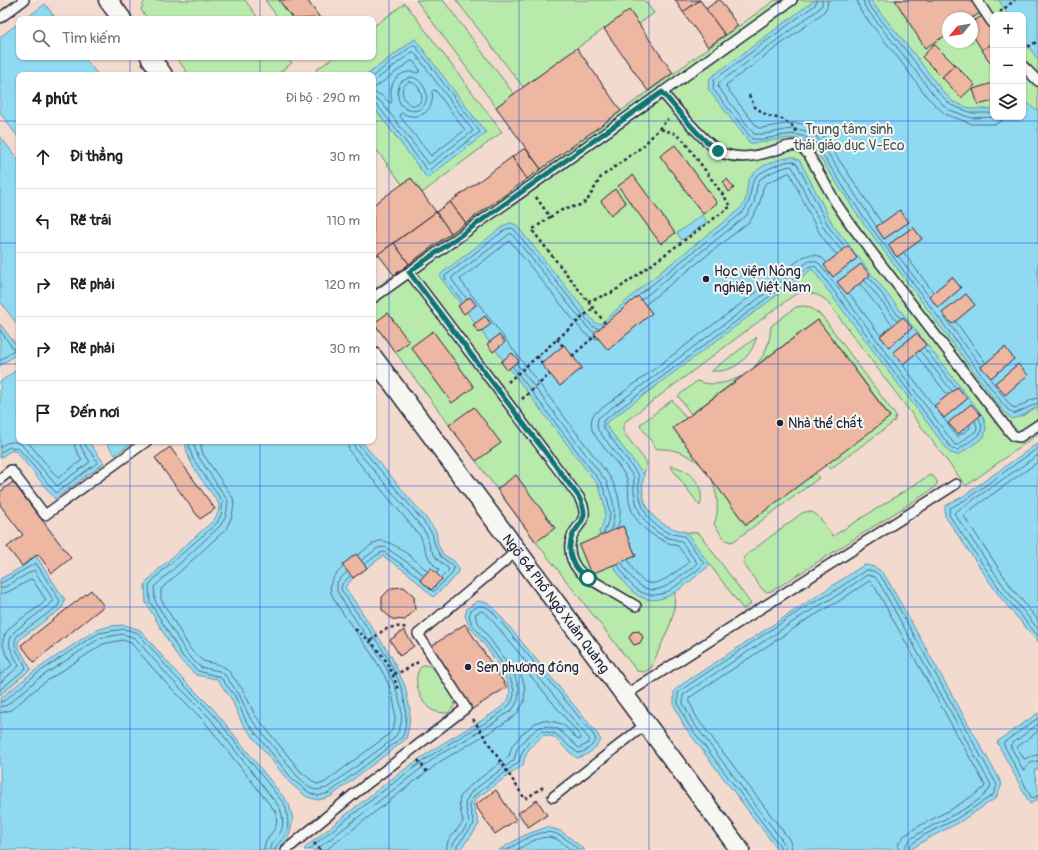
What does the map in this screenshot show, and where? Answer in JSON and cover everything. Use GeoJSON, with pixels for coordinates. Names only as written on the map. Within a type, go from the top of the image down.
{"type":"FeatureCollection","features":[{"type":"Feature","properties":{"kind":"street"},"geometry":{"type":"LineString","coordinates":[[152,60],[161,72]]}},
{"type":"Feature","properties":{"kind":"street","name":"Ngõ 64 Phố Ngô Xuân Quảng"},"geometry":{"type":"LineString","coordinates":[[376,361],[740,850]]}},
{"type":"Feature","properties":{"kind":"lane"},"geometry":{"type":"LineString","coordinates":[[0,18],[24,0]]}},
{"type":"Feature","properties":{"kind":"lane"},"geometry":{"type":"LineString","coordinates":[[376,296],[792,0]]}},
{"type":"Feature","properties":{"kind":"lane"},"geometry":{"type":"LineString","coordinates":[[977,0],[990,20]]}},
{"type":"Feature","properties":{"kind":"lane"},"geometry":{"type":"LineString","coordinates":[[1026,69],[1038,81]]}},
{"type":"Feature","properties":{"kind":"lane"},"geometry":{"type":"LineString","coordinates":[[662,92],[713,147],[724,154],[737,157],[751,156],[790,146],[797,146],[804,149],[851,225],[1010,432],[1014,436],[1020,436],[1038,425]]}},
{"type":"Feature","properties":{"kind":"lane"},"geometry":{"type":"LineString","coordinates":[[409,272],[579,497],[584,509],[584,515],[583,520],[573,534],[570,546],[571,556],[576,567],[583,575],[636,606]]}},
{"type":"Feature","properties":{"kind":"lane"},"geometry":{"type":"LineString","coordinates":[[0,478],[11,470],[45,516],[143,444]]}},
{"type":"Feature","properties":{"kind":"lane"},"geometry":{"type":"LineString","coordinates":[[624,695],[956,484]]}},
{"type":"Feature","properties":{"kind":"lane"},"geometry":{"type":"LineString","coordinates":[[286,850],[354,794],[466,708],[418,634],[517,551]]}},
{"type":"Feature","properties":{"kind":"lane"},"geometry":{"type":"LineString","coordinates":[[553,797],[646,724]]}},
{"type":"Feature","properties":{"kind":"path"},"geometry":{"type":"LineString","coordinates":[[1003,10],[1015,0]]}},
{"type":"Feature","properties":{"kind":"path"},"geometry":{"type":"LineString","coordinates":[[1026,48],[1038,41]]}},
{"type":"Feature","properties":{"kind":"path"},"geometry":{"type":"LineString","coordinates":[[749,95],[755,107],[768,116],[782,119],[794,127]]}},
{"type":"Feature","properties":{"kind":"path"},"geometry":{"type":"LineString","coordinates":[[605,323],[532,230],[562,210],[580,205],[587,201],[601,177],[644,146],[677,109]]}},
{"type":"Feature","properties":{"kind":"path"},"geometry":{"type":"LineString","coordinates":[[588,301],[611,293],[622,286],[731,206],[684,141],[674,134],[660,129]]}},
{"type":"Feature","properties":{"kind":"path"},"geometry":{"type":"LineString","coordinates":[[529,187],[550,217]]}},
{"type":"Feature","properties":{"kind":"path"},"geometry":{"type":"LineString","coordinates":[[508,381],[593,308]]}},
{"type":"Feature","properties":{"kind":"path"},"geometry":{"type":"LineString","coordinates":[[572,356],[596,336]]}},
{"type":"Feature","properties":{"kind":"path"},"geometry":{"type":"LineString","coordinates":[[557,339],[563,346]]}},
{"type":"Feature","properties":{"kind":"path"},"geometry":{"type":"LineString","coordinates":[[537,356],[542,363]]}},
{"type":"Feature","properties":{"kind":"path"},"geometry":{"type":"LineString","coordinates":[[521,399],[550,374]]}},
{"type":"Feature","properties":{"kind":"path"},"geometry":{"type":"LineString","coordinates":[[371,641],[378,633],[389,627],[405,627],[418,634]]}},
{"type":"Feature","properties":{"kind":"path"},"geometry":{"type":"LineString","coordinates":[[356,629],[371,641],[384,657],[394,674],[398,690]]}},
{"type":"Feature","properties":{"kind":"path"},"geometry":{"type":"LineString","coordinates":[[394,674],[403,671],[430,654]]}},
{"type":"Feature","properties":{"kind":"path"},"geometry":{"type":"LineString","coordinates":[[474,721],[525,799],[546,785],[553,797]]}},
{"type":"Feature","properties":{"kind":"path"},"geometry":{"type":"LineString","coordinates":[[415,756],[427,772]]}},
{"type":"Feature","properties":{"kind":"path"},"geometry":{"type":"LineString","coordinates":[[314,842],[320,850]]}},
{"type":"Feature","properties":{"kind":"shaded area","name":"Học viện Nông nghiệp Việt Nam"},"geometry":{"type":"Polygon","coordinates":[[[0,0],[1038,0],[1038,850],[0,850],[0,0]]]}},
{"type":"Feature","properties":{"kind":"green space"},"geometry":{"type":"Polygon","coordinates":[[[147,0],[245,0],[257,16],[146,16],[141,10],[143,4],[147,0]]]}},
{"type":"Feature","properties":{"kind":"green space"},"geometry":{"type":"Polygon","coordinates":[[[265,0],[279,0],[291,16],[277,16],[265,0]]]}},
{"type":"Feature","properties":{"kind":"green space"},"geometry":{"type":"Polygon","coordinates":[[[416,0],[443,0],[514,94],[496,107],[416,0]]]}},
{"type":"Feature","properties":{"kind":"green space"},"geometry":{"type":"Polygon","coordinates":[[[456,0],[644,0],[654,13],[639,24],[629,11],[523,87],[456,0]]]}},
{"type":"Feature","properties":{"kind":"green space","name":"Trung tâm sinh thái giáo dục V-Eco"},"geometry":{"type":"Polygon","coordinates":[[[775,0],[1038,0],[1038,434],[966,486],[826,300],[810,293],[798,293],[794,295],[626,421],[624,425],[624,433],[647,463],[642,480],[642,492],[650,513],[661,524],[674,530],[699,533],[751,604],[743,609],[710,565],[675,591],[674,611],[670,625],[651,668],[644,672],[637,671],[536,542],[376,326],[376,288],[775,0]]]}},
{"type":"Feature","properties":{"kind":"green space"},"geometry":{"type":"Polygon","coordinates":[[[405,3],[502,132],[422,193],[411,178],[402,184],[376,149],[376,110],[427,177],[415,39],[371,72],[318,72],[316,70],[330,60],[376,60],[376,25],[405,3]]]}},
{"type":"Feature","properties":{"kind":"green space"},"geometry":{"type":"Polygon","coordinates":[[[178,60],[290,60],[292,63],[280,72],[187,72],[178,60]]]}},
{"type":"Feature","properties":{"kind":"green space"},"geometry":{"type":"Polygon","coordinates":[[[796,307],[810,307],[822,316],[896,416],[894,422],[830,469],[826,464],[890,416],[818,320],[754,367],[762,358],[767,348],[771,326],[796,307]]]}},
{"type":"Feature","properties":{"kind":"green space"},"geometry":{"type":"Polygon","coordinates":[[[757,337],[746,358],[740,363],[734,367],[720,371],[711,371],[757,337]]]}},
{"type":"Feature","properties":{"kind":"green space"},"geometry":{"type":"Polygon","coordinates":[[[742,376],[691,414],[678,396],[697,381],[714,384],[731,381],[742,376]]]}},
{"type":"Feature","properties":{"kind":"green space"},"geometry":{"type":"Polygon","coordinates":[[[672,400],[686,418],[673,428],[701,465],[681,452],[657,449],[641,427],[640,424],[672,400]]]}},
{"type":"Feature","properties":{"kind":"green space"},"geometry":{"type":"Polygon","coordinates":[[[670,466],[684,470],[695,479],[701,492],[700,506],[670,466]]]}},
{"type":"Feature","properties":{"kind":"green space"},"geometry":{"type":"Polygon","coordinates":[[[815,473],[819,478],[734,541],[731,542],[725,540],[714,524],[717,513],[717,502],[712,479],[746,525],[815,473]]]}},
{"type":"Feature","properties":{"kind":"green space"},"geometry":{"type":"Polygon","coordinates":[[[930,475],[937,481],[937,484],[933,489],[772,591],[765,592],[762,589],[743,562],[746,555],[802,513],[812,512],[820,518],[833,536],[930,475]]]}},
{"type":"Feature","properties":{"kind":"green space"},"geometry":{"type":"Polygon","coordinates":[[[423,665],[433,668],[439,672],[448,683],[454,695],[455,702],[448,713],[431,710],[421,697],[417,686],[417,674],[423,665]]]}},
{"type":"Feature","properties":{"kind":"water"},"geometry":{"type":"Polygon","coordinates":[[[815,0],[870,0],[940,88],[953,102],[972,109],[990,109],[990,120],[1026,120],[1026,102],[1038,110],[1038,406],[1024,415],[1012,419],[1003,411],[859,217],[811,144],[796,138],[750,143],[708,89],[710,78],[815,0]]]}},
{"type":"Feature","properties":{"kind":"water"},"geometry":{"type":"Polygon","coordinates":[[[999,0],[1038,0],[1038,60],[1026,42],[1026,12],[1006,12],[999,0]]]}},
{"type":"Feature","properties":{"kind":"water"},"geometry":{"type":"Polygon","coordinates":[[[45,4],[54,16],[29,16],[45,4]]]}},
{"type":"Feature","properties":{"kind":"water"},"geometry":{"type":"Polygon","coordinates":[[[16,25],[16,60],[86,60],[96,72],[16,72],[16,134],[0,113],[0,37],[16,25]]]}},
{"type":"Feature","properties":{"kind":"water"},"geometry":{"type":"Polygon","coordinates":[[[415,39],[486,133],[427,178],[376,110],[376,72],[371,72],[415,39]]]}},
{"type":"Feature","properties":{"kind":"water"},"geometry":{"type":"Polygon","coordinates":[[[0,136],[16,157],[16,323],[0,301],[0,136]]]}},
{"type":"Feature","properties":{"kind":"water"},"geometry":{"type":"Polygon","coordinates":[[[793,157],[800,161],[833,225],[983,416],[986,428],[984,437],[958,455],[950,453],[812,269],[605,424],[644,475],[643,497],[651,514],[666,525],[686,532],[710,565],[669,596],[650,600],[639,596],[630,589],[614,567],[608,554],[599,532],[604,520],[605,509],[598,485],[440,277],[442,273],[505,225],[511,223],[516,225],[595,323],[602,323],[643,286],[740,209],[746,198],[748,182],[751,176],[767,164],[793,157]]]}},
{"type":"Feature","properties":{"kind":"water"},"geometry":{"type":"Polygon","coordinates":[[[702,215],[707,222],[682,240],[677,233],[702,215]]]}},
{"type":"Feature","properties":{"kind":"water"},"geometry":{"type":"Polygon","coordinates":[[[0,324],[16,345],[16,354],[0,366],[0,324]]]}},
{"type":"Feature","properties":{"kind":"water"},"geometry":{"type":"Polygon","coordinates":[[[16,370],[16,444],[90,444],[104,463],[55,499],[16,451],[10,451],[0,458],[0,382],[16,370]]]}},
{"type":"Feature","properties":{"kind":"water"},"geometry":{"type":"Polygon","coordinates":[[[1038,443],[1038,642],[1000,597],[945,516],[945,506],[962,497],[1038,443]]]}},
{"type":"Feature","properties":{"kind":"water"},"geometry":{"type":"Polygon","coordinates":[[[107,444],[130,444],[115,455],[107,444]]]}},
{"type":"Feature","properties":{"kind":"water"},"geometry":{"type":"Polygon","coordinates":[[[186,444],[364,444],[426,518],[436,531],[438,545],[444,555],[454,561],[459,568],[456,576],[433,597],[409,574],[383,556],[353,578],[345,587],[391,656],[405,686],[410,710],[409,726],[406,739],[330,797],[318,800],[307,797],[290,783],[242,723],[231,698],[217,679],[196,675],[179,659],[146,603],[145,584],[159,569],[214,520],[218,513],[219,504],[192,465],[186,449],[186,444]]]}},
{"type":"Feature","properties":{"kind":"water"},"geometry":{"type":"Polygon","coordinates":[[[36,556],[65,600],[62,608],[21,638],[18,642],[19,648],[31,669],[0,695],[0,579],[22,567],[36,556]]]}},
{"type":"Feature","properties":{"kind":"water"},"geometry":{"type":"Polygon","coordinates":[[[864,565],[872,566],[878,569],[887,579],[1002,784],[996,798],[958,823],[927,839],[910,850],[778,850],[684,726],[674,705],[674,691],[864,565]]]}},
{"type":"Feature","properties":{"kind":"water"},"geometry":{"type":"Polygon","coordinates":[[[478,601],[487,603],[493,607],[601,740],[591,752],[577,758],[554,737],[544,735],[530,748],[523,765],[478,797],[473,804],[479,824],[459,850],[304,850],[381,787],[440,745],[495,712],[509,698],[507,681],[502,671],[469,625],[465,616],[467,608],[478,601]]]}},
{"type":"Feature","properties":{"kind":"water"},"geometry":{"type":"Polygon","coordinates":[[[125,625],[140,630],[176,672],[215,711],[289,804],[293,820],[288,839],[277,850],[0,850],[0,699],[33,672],[85,637],[97,630],[110,626],[125,625]]]}},
{"type":"Feature","properties":{"kind":"water"},"geometry":{"type":"Polygon","coordinates":[[[1038,713],[1038,769],[1034,771],[1038,787],[1037,800],[1030,804],[997,742],[1038,713]]]}},
{"type":"Feature","properties":{"kind":"water"},"geometry":{"type":"Polygon","coordinates":[[[547,827],[561,831],[585,850],[499,850],[525,835],[547,827]]]}},
{"type":"Feature","properties":{"kind":"building"},"geometry":{"type":"Polygon","coordinates":[[[279,0],[307,0],[319,16],[291,16],[279,0]]]}},
{"type":"Feature","properties":{"kind":"building"},"geometry":{"type":"Polygon","coordinates":[[[675,0],[700,0],[683,12],[675,0]]]}},
{"type":"Feature","properties":{"kind":"building"},"geometry":{"type":"Polygon","coordinates":[[[700,0],[725,35],[708,47],[683,12],[700,0]]]}},
{"type":"Feature","properties":{"kind":"building"},"geometry":{"type":"Polygon","coordinates":[[[720,0],[738,26],[725,35],[706,9],[720,0]]]}},
{"type":"Feature","properties":{"kind":"building"},"geometry":{"type":"Polygon","coordinates":[[[895,0],[972,0],[980,13],[978,14],[978,12],[942,12],[942,38],[925,48],[895,0]]]}},
{"type":"Feature","properties":{"kind":"building"},"geometry":{"type":"Polygon","coordinates":[[[629,10],[673,73],[648,91],[604,29],[629,10]]]}},
{"type":"Feature","properties":{"kind":"building"},"geometry":{"type":"Polygon","coordinates":[[[982,16],[990,28],[990,45],[982,50],[978,44],[978,18],[982,16]]]}},
{"type":"Feature","properties":{"kind":"building"},"geometry":{"type":"Polygon","coordinates":[[[934,44],[955,65],[942,77],[922,57],[934,44]]]}},
{"type":"Feature","properties":{"kind":"building"},"geometry":{"type":"Polygon","coordinates":[[[990,45],[990,62],[982,50],[990,45]]]}},
{"type":"Feature","properties":{"kind":"building"},"geometry":{"type":"Polygon","coordinates":[[[577,48],[621,111],[541,169],[496,107],[577,48]]]}},
{"type":"Feature","properties":{"kind":"building"},"geometry":{"type":"Polygon","coordinates":[[[955,65],[975,85],[961,98],[942,77],[955,65]]]}},
{"type":"Feature","properties":{"kind":"building"},"geometry":{"type":"Polygon","coordinates":[[[990,84],[990,102],[978,105],[973,89],[990,84]]]}},
{"type":"Feature","properties":{"kind":"building"},"geometry":{"type":"Polygon","coordinates":[[[675,145],[717,203],[703,214],[660,156],[675,145]]]}},
{"type":"Feature","properties":{"kind":"building"},"geometry":{"type":"Polygon","coordinates":[[[525,148],[541,169],[527,179],[512,157],[525,148]]]}},
{"type":"Feature","properties":{"kind":"building"},"geometry":{"type":"Polygon","coordinates":[[[512,157],[527,179],[466,223],[450,202],[512,157]]]}},
{"type":"Feature","properties":{"kind":"building"},"geometry":{"type":"Polygon","coordinates":[[[633,175],[675,233],[661,244],[618,186],[633,175]]]}},
{"type":"Feature","properties":{"kind":"building"},"geometry":{"type":"Polygon","coordinates":[[[411,178],[436,212],[376,256],[376,203],[411,178]]]}},
{"type":"Feature","properties":{"kind":"building"},"geometry":{"type":"Polygon","coordinates":[[[727,179],[734,188],[729,192],[723,182],[727,179]]]}},
{"type":"Feature","properties":{"kind":"building"},"geometry":{"type":"Polygon","coordinates":[[[615,189],[626,203],[611,215],[601,201],[615,189]]]}},
{"type":"Feature","properties":{"kind":"building"},"geometry":{"type":"Polygon","coordinates":[[[450,202],[466,223],[451,233],[436,212],[450,202]]]}},
{"type":"Feature","properties":{"kind":"building"},"geometry":{"type":"Polygon","coordinates":[[[900,210],[909,222],[884,239],[876,227],[900,210]]]}},
{"type":"Feature","properties":{"kind":"building"},"geometry":{"type":"Polygon","coordinates":[[[436,212],[451,233],[409,264],[394,243],[436,212]]]}},
{"type":"Feature","properties":{"kind":"building"},"geometry":{"type":"Polygon","coordinates":[[[913,227],[922,239],[897,257],[888,245],[913,227]]]}},
{"type":"Feature","properties":{"kind":"building"},"geometry":{"type":"Polygon","coordinates":[[[394,243],[409,264],[394,275],[378,254],[394,243]]]}},
{"type":"Feature","properties":{"kind":"building"},"geometry":{"type":"Polygon","coordinates":[[[848,246],[857,258],[833,277],[824,265],[848,246]]]}},
{"type":"Feature","properties":{"kind":"building"},"geometry":{"type":"Polygon","coordinates":[[[861,264],[870,275],[847,294],[837,282],[861,264]]]}},
{"type":"Feature","properties":{"kind":"building"},"geometry":{"type":"Polygon","coordinates":[[[952,277],[961,288],[938,308],[929,296],[952,277]]]}},
{"type":"Feature","properties":{"kind":"building"},"geometry":{"type":"Polygon","coordinates":[[[966,294],[975,305],[952,324],[942,313],[966,294]]]}},
{"type":"Feature","properties":{"kind":"building"},"geometry":{"type":"Polygon","coordinates":[[[638,296],[652,313],[608,350],[594,333],[638,296]]]}},
{"type":"Feature","properties":{"kind":"building"},"geometry":{"type":"Polygon","coordinates":[[[470,297],[476,305],[464,314],[458,306],[470,297]]]}},
{"type":"Feature","properties":{"kind":"building"},"geometry":{"type":"Polygon","coordinates":[[[388,313],[409,342],[395,352],[376,326],[376,322],[388,313]]]}},
{"type":"Feature","properties":{"kind":"building"},"geometry":{"type":"Polygon","coordinates":[[[485,316],[491,324],[479,333],[473,325],[485,316]]]}},
{"type":"Feature","properties":{"kind":"building"},"geometry":{"type":"Polygon","coordinates":[[[903,317],[912,328],[889,347],[880,336],[903,317]]]}},
{"type":"Feature","properties":{"kind":"building","name":"Nhà thể chất"},"geometry":{"type":"Polygon","coordinates":[[[818,320],[890,417],[746,525],[673,428],[818,320]]]}},
{"type":"Feature","properties":{"kind":"building"},"geometry":{"type":"Polygon","coordinates":[[[433,331],[474,387],[452,403],[411,347],[433,331]]]}},
{"type":"Feature","properties":{"kind":"building"},"geometry":{"type":"Polygon","coordinates":[[[917,333],[926,345],[903,364],[893,352],[917,333]]]}},
{"type":"Feature","properties":{"kind":"building"},"geometry":{"type":"Polygon","coordinates":[[[499,335],[505,342],[493,352],[487,344],[499,335]]]}},
{"type":"Feature","properties":{"kind":"building"},"geometry":{"type":"Polygon","coordinates":[[[564,345],[582,368],[560,386],[541,364],[564,345]]]}},
{"type":"Feature","properties":{"kind":"building"},"geometry":{"type":"Polygon","coordinates":[[[1005,347],[1014,359],[991,378],[981,367],[1005,347]]]}},
{"type":"Feature","properties":{"kind":"building"},"geometry":{"type":"Polygon","coordinates":[[[512,353],[519,361],[507,370],[501,362],[512,353]]]}},
{"type":"Feature","properties":{"kind":"building"},"geometry":{"type":"Polygon","coordinates":[[[1018,364],[1028,375],[1005,395],[995,383],[1018,364]]]}},
{"type":"Feature","properties":{"kind":"building"},"geometry":{"type":"Polygon","coordinates":[[[958,387],[967,399],[944,418],[934,406],[958,387]]]}},
{"type":"Feature","properties":{"kind":"building"},"geometry":{"type":"Polygon","coordinates":[[[971,404],[981,415],[958,434],[948,423],[971,404]]]}},
{"type":"Feature","properties":{"kind":"building"},"geometry":{"type":"Polygon","coordinates":[[[474,407],[501,443],[476,461],[449,425],[474,407]]]}},
{"type":"Feature","properties":{"kind":"building"},"geometry":{"type":"Polygon","coordinates":[[[170,447],[215,509],[200,519],[155,458],[170,447]]]}},
{"type":"Feature","properties":{"kind":"building"},"geometry":{"type":"Polygon","coordinates":[[[516,475],[555,528],[536,542],[497,489],[516,475]]]}},
{"type":"Feature","properties":{"kind":"building"},"geometry":{"type":"Polygon","coordinates":[[[13,482],[71,558],[52,573],[38,554],[22,566],[7,547],[23,535],[0,505],[0,492],[13,482]]]}},
{"type":"Feature","properties":{"kind":"building"},"geometry":{"type":"Polygon","coordinates":[[[623,526],[636,556],[591,574],[579,545],[623,526]]]}},
{"type":"Feature","properties":{"kind":"building"},"geometry":{"type":"Polygon","coordinates":[[[356,554],[367,568],[353,578],[342,565],[356,554]]]}},
{"type":"Feature","properties":{"kind":"building"},"geometry":{"type":"Polygon","coordinates":[[[431,568],[442,579],[431,590],[420,580],[431,568]]]}},
{"type":"Feature","properties":{"kind":"building"},"geometry":{"type":"Polygon","coordinates":[[[404,587],[414,596],[415,610],[405,620],[392,619],[382,610],[382,597],[391,588],[404,587]]]}},
{"type":"Feature","properties":{"kind":"building"},"geometry":{"type":"Polygon","coordinates":[[[91,590],[104,606],[34,662],[21,645],[91,590]]]}},
{"type":"Feature","properties":{"kind":"building","name":"Sen phương đông"},"geometry":{"type":"Polygon","coordinates":[[[465,624],[507,687],[471,710],[430,647],[465,624]]]}},
{"type":"Feature","properties":{"kind":"building"},"geometry":{"type":"Polygon","coordinates":[[[404,630],[414,646],[400,656],[390,640],[404,630]]]}},
{"type":"Feature","properties":{"kind":"building"},"geometry":{"type":"Polygon","coordinates":[[[639,631],[643,637],[640,643],[634,645],[629,638],[632,632],[639,631]]]}},
{"type":"Feature","properties":{"kind":"building"},"geometry":{"type":"Polygon","coordinates":[[[496,790],[516,820],[495,834],[475,805],[496,790]]]}},
{"type":"Feature","properties":{"kind":"building"},"geometry":{"type":"Polygon","coordinates":[[[537,800],[547,815],[528,827],[518,813],[537,800]]]}},
{"type":"Feature","properties":{"kind":"place","name":"Học viện Nông nghiệp Việt Nam"},"geometry":{"type":"Point","coordinates":[706,279]}},
{"type":"Feature","properties":{"kind":"place","name":"Nhà thể chất"},"geometry":{"type":"Point","coordinates":[780,423]}},
{"type":"Feature","properties":{"kind":"place","name":"Sen phương đông"},"geometry":{"type":"Point","coordinates":[468,667]}},
{"type":"Feature","properties":{"kind":"route"},"geometry":{"type":"LineString","coordinates":[[588,578],[576,567],[570,551],[573,534],[583,520],[584,515],[584,509],[579,497],[409,272],[662,92],[689,123],[718,151]]}}]}
